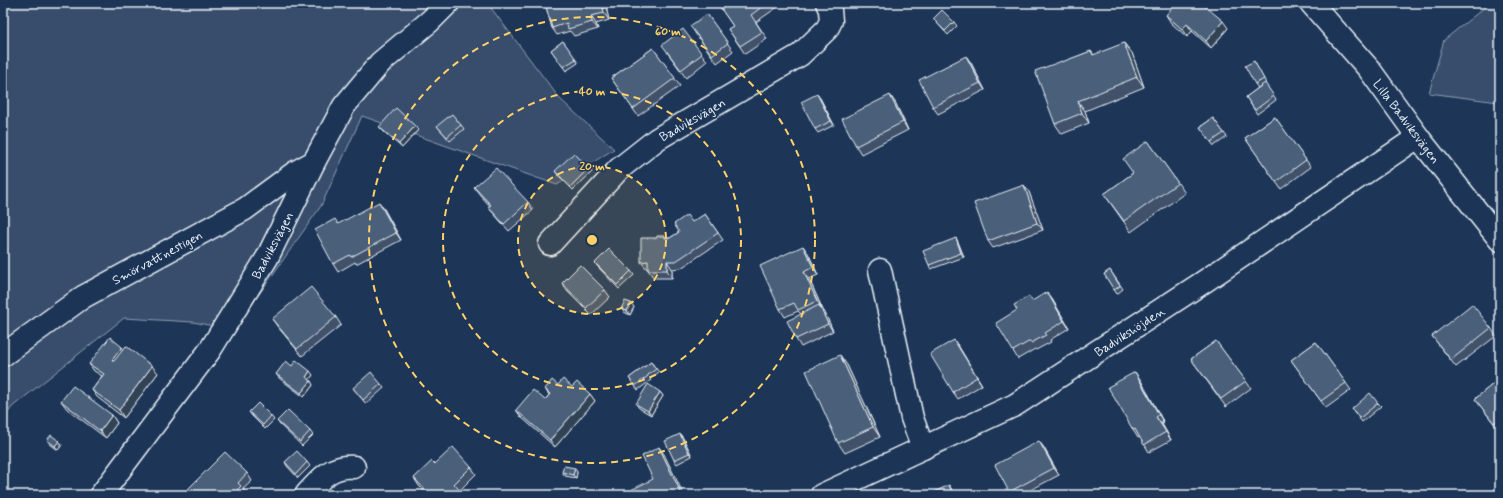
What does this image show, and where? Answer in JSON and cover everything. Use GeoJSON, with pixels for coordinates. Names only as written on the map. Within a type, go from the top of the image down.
{"type":"FeatureCollection","features":[{"type":"Feature","properties":{"kind":"street","name":"Badviksvägen"},"geometry":{"type":"LineString","coordinates":[[101,495],[210,350],[267,258],[314,162],[344,106],[380,63],[430,21],[448,3]]}},
{"type":"Feature","properties":{"kind":"street","name":"Badviksvägen"},"geometry":{"type":"LineString","coordinates":[[550,244],[619,169],[657,139],[800,55],[827,28],[831,21],[830,10],[827,3]]}},
{"type":"Feature","properties":{"kind":"street","name":"Lilla Badviksvägen"},"geometry":{"type":"LineString","coordinates":[[1311,3],[1369,69],[1418,137],[1500,240]]}},
{"type":"Feature","properties":{"kind":"street","name":"Badvikshöjden"},"geometry":{"type":"LineString","coordinates":[[822,495],[1015,405],[1202,283],[1418,137]]}},
{"type":"Feature","properties":{"kind":"street","name":"Smörvattnestigen"},"geometry":{"type":"LineString","coordinates":[[3,355],[83,297],[246,209],[294,173],[314,162]]}},
{"type":"Feature","properties":{"kind":"street"},"geometry":{"type":"LineString","coordinates":[[880,270],[912,418],[923,448]]}},
{"type":"Feature","properties":{"kind":"street"},"geometry":{"type":"LineString","coordinates":[[306,495],[319,480],[332,470],[344,466],[354,467]]}},
{"type":"Feature","properties":{"kind":"shaded area"},"geometry":{"type":"Polygon","coordinates":[[[3,3],[495,3],[491,8],[560,99],[614,149],[557,185],[362,116],[321,206],[234,330],[193,322],[124,318],[12,407],[3,420],[3,3]]]}},
{"type":"Feature","properties":{"kind":"shaded area"},"geometry":{"type":"Polygon","coordinates":[[[1490,3],[1500,3],[1500,101],[1498,102],[1429,93],[1444,40],[1490,3]]]}},
{"type":"Feature","properties":{"kind":"building"},"geometry":{"type":"Polygon","coordinates":[[[545,3],[602,3],[604,13],[591,16],[592,22],[568,29],[567,23],[552,28],[545,3]]]}},
{"type":"Feature","properties":{"kind":"building"},"geometry":{"type":"Polygon","coordinates":[[[717,3],[767,3],[751,15],[762,32],[740,46],[728,29],[733,26],[717,3]]]}},
{"type":"Feature","properties":{"kind":"building"},"geometry":{"type":"Polygon","coordinates":[[[1176,3],[1201,3],[1223,21],[1206,41],[1187,24],[1182,29],[1166,15],[1176,3]]]}},
{"type":"Feature","properties":{"kind":"building"},"geometry":{"type":"Polygon","coordinates":[[[942,10],[954,22],[945,31],[933,19],[942,10]]]}},
{"type":"Feature","properties":{"kind":"building"},"geometry":{"type":"Polygon","coordinates":[[[707,14],[728,43],[712,55],[690,26],[707,14]]]}},
{"type":"Feature","properties":{"kind":"building"},"geometry":{"type":"Polygon","coordinates":[[[683,29],[702,54],[681,70],[662,45],[683,29]]]}},
{"type":"Feature","properties":{"kind":"building"},"geometry":{"type":"Polygon","coordinates":[[[563,41],[576,59],[563,67],[551,50],[563,41]]]}},
{"type":"Feature","properties":{"kind":"building"},"geometry":{"type":"Polygon","coordinates":[[[1124,43],[1137,77],[1078,101],[1082,113],[1055,124],[1035,71],[1091,51],[1093,55],[1124,43]]]}},
{"type":"Feature","properties":{"kind":"building"},"geometry":{"type":"Polygon","coordinates":[[[653,48],[675,78],[633,109],[611,78],[653,48]]]}},
{"type":"Feature","properties":{"kind":"building"},"geometry":{"type":"Polygon","coordinates":[[[966,56],[980,83],[933,107],[919,80],[966,56]]]}},
{"type":"Feature","properties":{"kind":"building"},"geometry":{"type":"Polygon","coordinates":[[[1254,61],[1264,79],[1255,84],[1245,66],[1254,61]]]}},
{"type":"Feature","properties":{"kind":"building"},"geometry":{"type":"Polygon","coordinates":[[[1265,83],[1274,96],[1255,110],[1246,97],[1265,83]]]}},
{"type":"Feature","properties":{"kind":"building"},"geometry":{"type":"Polygon","coordinates":[[[817,94],[831,121],[815,129],[801,102],[817,94]]]}},
{"type":"Feature","properties":{"kind":"building"},"geometry":{"type":"Polygon","coordinates":[[[890,95],[903,122],[856,146],[842,119],[890,95]]]}},
{"type":"Feature","properties":{"kind":"building"},"geometry":{"type":"Polygon","coordinates":[[[396,108],[415,126],[399,144],[379,127],[396,108]]]}},
{"type":"Feature","properties":{"kind":"building"},"geometry":{"type":"Polygon","coordinates":[[[452,114],[461,125],[447,137],[437,126],[452,114]]]}},
{"type":"Feature","properties":{"kind":"building"},"geometry":{"type":"Polygon","coordinates":[[[1275,117],[1306,160],[1276,182],[1245,138],[1275,117]]]}},
{"type":"Feature","properties":{"kind":"building"},"geometry":{"type":"Polygon","coordinates":[[[1213,118],[1224,133],[1211,142],[1200,127],[1213,118]]]}},
{"type":"Feature","properties":{"kind":"building"},"geometry":{"type":"Polygon","coordinates":[[[1148,141],[1178,183],[1124,221],[1104,194],[1133,173],[1123,159],[1148,141]]]}},
{"type":"Feature","properties":{"kind":"building"},"geometry":{"type":"Polygon","coordinates":[[[574,153],[589,168],[570,187],[555,171],[574,153]]]}},
{"type":"Feature","properties":{"kind":"building"},"geometry":{"type":"Polygon","coordinates":[[[496,168],[528,202],[504,224],[488,207],[491,205],[474,187],[496,168]]]}},
{"type":"Feature","properties":{"kind":"building"},"geometry":{"type":"Polygon","coordinates":[[[1024,185],[1037,223],[988,241],[974,203],[1024,185]]]}},
{"type":"Feature","properties":{"kind":"building"},"geometry":{"type":"Polygon","coordinates":[[[379,202],[396,233],[351,257],[350,255],[333,264],[315,230],[335,219],[338,224],[379,202]]]}},
{"type":"Feature","properties":{"kind":"building"},"geometry":{"type":"Polygon","coordinates":[[[705,214],[718,233],[676,261],[667,261],[667,270],[648,270],[648,261],[641,262],[641,238],[657,238],[657,236],[665,236],[665,238],[670,238],[679,232],[674,224],[687,215],[692,222],[705,214]]]}},
{"type":"Feature","properties":{"kind":"building"},"geometry":{"type":"Polygon","coordinates":[[[956,238],[961,253],[929,265],[923,251],[956,238]]]}},
{"type":"Feature","properties":{"kind":"building"},"geometry":{"type":"Polygon","coordinates":[[[803,246],[813,267],[804,272],[817,301],[798,310],[794,303],[780,309],[760,266],[803,246]]]}},
{"type":"Feature","properties":{"kind":"building"},"geometry":{"type":"Polygon","coordinates":[[[609,249],[631,271],[617,285],[595,263],[609,249]]]}},
{"type":"Feature","properties":{"kind":"building"},"geometry":{"type":"Polygon","coordinates":[[[580,265],[605,290],[586,308],[562,283],[580,265]]]}},
{"type":"Feature","properties":{"kind":"building"},"geometry":{"type":"Polygon","coordinates":[[[1110,270],[1120,286],[1114,290],[1104,274],[1110,270]]]}},
{"type":"Feature","properties":{"kind":"building"},"geometry":{"type":"Polygon","coordinates":[[[311,287],[336,317],[297,349],[272,319],[311,287]]]}},
{"type":"Feature","properties":{"kind":"building"},"geometry":{"type":"Polygon","coordinates":[[[1047,292],[1064,321],[1045,333],[1046,335],[1031,343],[1030,341],[1013,351],[996,323],[1017,310],[1014,305],[1029,296],[1032,301],[1047,292]]]}},
{"type":"Feature","properties":{"kind":"building"},"geometry":{"type":"Polygon","coordinates":[[[625,301],[631,303],[627,311],[621,309],[625,301]]]}},
{"type":"Feature","properties":{"kind":"building"},"geometry":{"type":"Polygon","coordinates":[[[1472,304],[1491,328],[1451,360],[1432,336],[1472,304]]]}},
{"type":"Feature","properties":{"kind":"building"},"geometry":{"type":"Polygon","coordinates":[[[819,305],[828,324],[796,339],[787,321],[819,305]]]}},
{"type":"Feature","properties":{"kind":"building"},"geometry":{"type":"Polygon","coordinates":[[[110,337],[122,347],[112,360],[114,361],[126,346],[152,366],[119,410],[92,390],[104,374],[89,364],[110,337]]]}},
{"type":"Feature","properties":{"kind":"building"},"geometry":{"type":"Polygon","coordinates":[[[954,340],[977,377],[953,392],[930,354],[954,340]]]}},
{"type":"Feature","properties":{"kind":"building"},"geometry":{"type":"Polygon","coordinates":[[[1216,341],[1246,381],[1221,399],[1191,359],[1216,341]]]}},
{"type":"Feature","properties":{"kind":"building"},"geometry":{"type":"Polygon","coordinates":[[[1316,342],[1346,383],[1321,401],[1291,360],[1316,342]]]}},
{"type":"Feature","properties":{"kind":"building"},"geometry":{"type":"Polygon","coordinates":[[[840,355],[873,427],[838,443],[806,371],[840,355]]]}},
{"type":"Feature","properties":{"kind":"building"},"geometry":{"type":"Polygon","coordinates":[[[296,360],[310,371],[306,377],[311,381],[301,393],[276,374],[286,361],[292,366],[296,360]]]}},
{"type":"Feature","properties":{"kind":"building"},"geometry":{"type":"Polygon","coordinates":[[[651,362],[656,369],[635,386],[629,378],[651,362]]]}},
{"type":"Feature","properties":{"kind":"building"},"geometry":{"type":"Polygon","coordinates":[[[371,372],[381,384],[363,400],[353,388],[371,372]]]}},
{"type":"Feature","properties":{"kind":"building"},"geometry":{"type":"Polygon","coordinates":[[[1135,372],[1159,415],[1156,417],[1166,432],[1144,445],[1135,429],[1133,430],[1108,387],[1135,372]]]}},
{"type":"Feature","properties":{"kind":"building"},"geometry":{"type":"Polygon","coordinates":[[[1500,378],[1500,418],[1494,423],[1475,399],[1500,378]]]}},
{"type":"Feature","properties":{"kind":"building"},"geometry":{"type":"Polygon","coordinates":[[[563,379],[572,387],[577,382],[590,394],[550,440],[516,410],[533,390],[545,400],[550,394],[545,389],[552,380],[558,385],[563,379]]]}},
{"type":"Feature","properties":{"kind":"building"},"geometry":{"type":"Polygon","coordinates":[[[648,384],[660,392],[648,411],[636,404],[648,384]]]}},
{"type":"Feature","properties":{"kind":"building"},"geometry":{"type":"Polygon","coordinates":[[[73,386],[112,415],[100,431],[61,401],[73,386]]]}},
{"type":"Feature","properties":{"kind":"building"},"geometry":{"type":"Polygon","coordinates":[[[1370,393],[1378,403],[1360,418],[1352,409],[1370,393]]]}},
{"type":"Feature","properties":{"kind":"building"},"geometry":{"type":"Polygon","coordinates":[[[258,403],[271,416],[263,425],[249,412],[258,403]]]}},
{"type":"Feature","properties":{"kind":"building"},"geometry":{"type":"Polygon","coordinates":[[[288,410],[310,431],[300,442],[277,421],[288,410]]]}},
{"type":"Feature","properties":{"kind":"building"},"geometry":{"type":"Polygon","coordinates":[[[680,434],[689,453],[674,460],[665,441],[680,434]]]}},
{"type":"Feature","properties":{"kind":"building"},"geometry":{"type":"Polygon","coordinates":[[[51,435],[59,441],[55,446],[47,440],[51,435]]]}},
{"type":"Feature","properties":{"kind":"building"},"geometry":{"type":"Polygon","coordinates":[[[1039,441],[1054,468],[1009,492],[995,465],[1039,441]]]}},
{"type":"Feature","properties":{"kind":"building"},"geometry":{"type":"Polygon","coordinates":[[[453,447],[471,467],[454,484],[463,494],[430,495],[414,478],[432,461],[435,464],[453,447]]]}},
{"type":"Feature","properties":{"kind":"building"},"geometry":{"type":"Polygon","coordinates":[[[659,447],[682,495],[621,495],[653,479],[642,456],[659,447]]]}},
{"type":"Feature","properties":{"kind":"building"},"geometry":{"type":"Polygon","coordinates":[[[297,451],[307,462],[296,474],[285,462],[297,451]]]}},
{"type":"Feature","properties":{"kind":"building"},"geometry":{"type":"Polygon","coordinates":[[[225,452],[247,473],[238,483],[241,486],[232,495],[227,493],[225,495],[186,495],[184,493],[225,452]]]}},
{"type":"Feature","properties":{"kind":"building"},"geometry":{"type":"Polygon","coordinates":[[[564,466],[575,468],[573,475],[562,472],[564,466]]]}},
{"type":"Feature","properties":{"kind":"building"},"geometry":{"type":"Polygon","coordinates":[[[949,485],[953,495],[928,495],[949,485]]]}},
{"type":"Feature","properties":{"kind":"building"},"geometry":{"type":"Polygon","coordinates":[[[347,490],[352,495],[342,495],[347,490]]]}}]}
